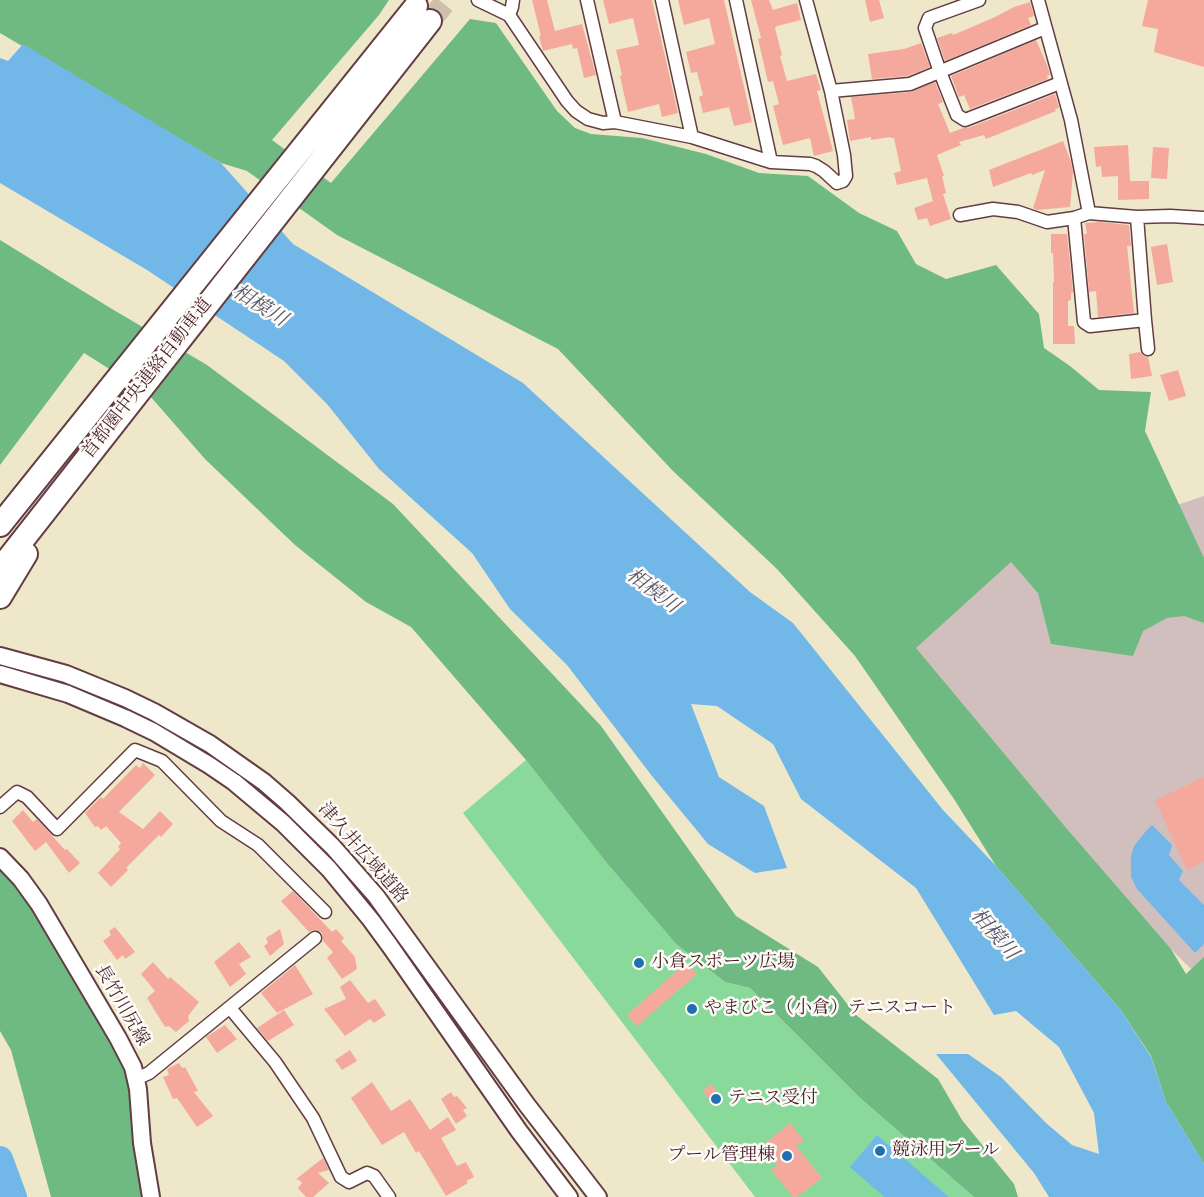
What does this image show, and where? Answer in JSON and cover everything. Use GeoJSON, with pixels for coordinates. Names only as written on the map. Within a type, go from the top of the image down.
{"type":"FeatureCollection","features":[{"type":"Feature","properties":{"kind":"highway","name":"首都圏中央連絡自動車道"},"geometry":{"type":"LineString","coordinates":[[2,524],[423,14],[81,464],[23,548]]}},
{"type":"Feature","properties":{"kind":"highway"},"geometry":{"type":"LineString","coordinates":[[0,569],[23,548]]}},
{"type":"Feature","properties":{"kind":"highway"},"geometry":{"type":"LineString","coordinates":[[0,597],[23,548]]}},
{"type":"Feature","properties":{"kind":"main road","name":"津久井広域道路"},"geometry":{"type":"LineString","coordinates":[[0,656],[66,674],[154,712],[210,744],[264,782],[287,802],[333,847],[376,896],[545,1129],[598,1197]]}},
{"type":"Feature","properties":{"kind":"main road","name":"津久井広域道路"},"geometry":{"type":"LineString","coordinates":[[0,674],[68,694],[154,732],[234,782],[284,823],[329,869],[371,920],[519,1131],[569,1197]]}},
{"type":"Feature","properties":{"kind":"main road","name":"長竹川尻線"},"geometry":{"type":"LineString","coordinates":[[0,857],[21,879],[39,904],[133,1067],[151,1197]]}},
{"type":"Feature","properties":{"kind":"street"},"geometry":{"type":"LineString","coordinates":[[478,0],[509,15],[548,75],[572,106],[588,119],[692,137],[771,162],[810,164],[824,171],[837,183],[843,181],[846,176],[844,155],[831,91],[806,0]]}},
{"type":"Feature","properties":{"kind":"street"},"geometry":{"type":"LineString","coordinates":[[509,15],[513,0]]}},
{"type":"Feature","properties":{"kind":"street"},"geometry":{"type":"LineString","coordinates":[[587,0],[615,122]]}},
{"type":"Feature","properties":{"kind":"street"},"geometry":{"type":"LineString","coordinates":[[662,0],[692,137]]}},
{"type":"Feature","properties":{"kind":"street"},"geometry":{"type":"LineString","coordinates":[[736,0],[771,162]]}},
{"type":"Feature","properties":{"kind":"street"},"geometry":{"type":"LineString","coordinates":[[979,0],[929,18],[925,28],[957,115],[965,120],[1060,83]]}},
{"type":"Feature","properties":{"kind":"street"},"geometry":{"type":"LineString","coordinates":[[1038,0],[1071,120],[1089,213]]}},
{"type":"Feature","properties":{"kind":"street"},"geometry":{"type":"LineString","coordinates":[[831,91],[910,84],[1045,28]]}},
{"type":"Feature","properties":{"kind":"street"},"geometry":{"type":"LineString","coordinates":[[960,215],[993,209],[1018,212],[1047,222],[1089,213],[1137,217],[1204,218]]}},
{"type":"Feature","properties":{"kind":"street"},"geometry":{"type":"LineString","coordinates":[[1137,217],[1148,349]]}},
{"type":"Feature","properties":{"kind":"street"},"geometry":{"type":"LineString","coordinates":[[1074,218],[1084,322],[1090,326],[1145,320]]}},
{"type":"Feature","properties":{"kind":"street"},"geometry":{"type":"LineString","coordinates":[[0,807],[16,792],[27,797],[57,829],[135,750],[162,761],[221,821],[258,845],[325,912]]}},
{"type":"Feature","properties":{"kind":"street"},"geometry":{"type":"LineString","coordinates":[[136,1078],[149,1073],[315,938]]}},
{"type":"Feature","properties":{"kind":"street"},"geometry":{"type":"LineString","coordinates":[[230,1008],[275,1062],[312,1118],[341,1177],[350,1182],[367,1173],[374,1176],[389,1197]]}},
{"type":"Feature","properties":{"kind":"shaded area"},"geometry":{"type":"Polygon","coordinates":[[[1204,496],[1204,962],[1194,972],[1110,888],[905,648],[1016,549],[1204,496]]]}},
{"type":"Feature","properties":{"kind":"green space"},"geometry":{"type":"Polygon","coordinates":[[[0,0],[389,0],[379,15],[272,140],[331,183],[470,19],[496,23],[557,111],[575,128],[591,134],[642,138],[706,154],[759,173],[808,176],[859,213],[897,231],[916,264],[946,279],[996,265],[1039,314],[1044,348],[1099,390],[1151,392],[1145,431],[1204,558],[1204,623],[1184,616],[1167,618],[1143,631],[1133,656],[1051,644],[1038,593],[1011,562],[916,648],[1171,949],[1186,974],[1204,957],[1204,1164],[1166,1102],[1151,1056],[1120,1009],[996,866],[954,799],[855,656],[777,569],[673,471],[558,349],[337,235],[247,171],[221,163],[0,33],[0,0]]]}},
{"type":"Feature","properties":{"kind":"green space"},"geometry":{"type":"Polygon","coordinates":[[[0,240],[207,365],[393,504],[601,726],[736,916],[818,967],[856,1015],[938,1079],[962,1120],[1014,1184],[1018,1197],[974,1197],[858,1096],[750,988],[725,982],[676,944],[606,862],[526,760],[411,627],[366,602],[295,545],[205,459],[150,396],[84,353],[0,465],[0,240]]]}},
{"type":"Feature","properties":{"kind":"green space","name":"小倉スポーツ広場"},"geometry":{"type":"Polygon","coordinates":[[[526,760],[606,862],[676,944],[725,982],[750,988],[858,1096],[974,1197],[755,1197],[463,813],[526,760]]]}},
{"type":"Feature","properties":{"kind":"green space"},"geometry":{"type":"Polygon","coordinates":[[[0,869],[22,890],[78,983],[129,1076],[144,1197],[51,1197],[11,1050],[0,1031],[0,869]]]}},
{"type":"Feature","properties":{"kind":"water","name":"相模川"},"geometry":{"type":"Polygon","coordinates":[[[23,44],[221,163],[293,244],[523,383],[750,592],[793,623],[943,810],[996,866],[1120,1009],[1151,1057],[1166,1102],[1204,1164],[1204,1197],[1049,1197],[1034,1173],[936,1054],[968,1054],[1001,1077],[1046,1123],[1072,1145],[1099,1154],[1094,1113],[1059,1047],[1016,1011],[994,1015],[916,888],[801,799],[773,744],[717,706],[691,704],[719,777],[764,806],[787,868],[755,873],[708,844],[652,776],[567,665],[510,609],[472,553],[379,469],[327,404],[284,361],[147,270],[0,183],[0,58],[8,61],[23,44]]]}},
{"type":"Feature","properties":{"kind":"water"},"geometry":{"type":"Polygon","coordinates":[[[1152,825],[1172,845],[1169,855],[1183,871],[1179,880],[1204,905],[1204,944],[1195,953],[1137,889],[1131,877],[1131,856],[1134,846],[1152,825]]]}},
{"type":"Feature","properties":{"kind":"water","name":"競泳用プール"},"geometry":{"type":"Polygon","coordinates":[[[877,1135],[949,1197],[884,1197],[850,1167],[877,1135]]]}},
{"type":"Feature","properties":{"kind":"building"},"geometry":{"type":"Polygon","coordinates":[[[532,0],[547,0],[555,31],[582,24],[596,75],[584,78],[577,48],[573,49],[572,44],[543,51],[532,0]]]}},
{"type":"Feature","properties":{"kind":"building"},"geometry":{"type":"Polygon","coordinates":[[[603,0],[652,0],[678,113],[662,117],[659,104],[628,112],[616,50],[639,45],[633,18],[609,24],[603,0]]]}},
{"type":"Feature","properties":{"kind":"building"},"geometry":{"type":"Polygon","coordinates":[[[678,0],[724,0],[752,122],[734,126],[729,107],[703,113],[699,97],[703,95],[697,72],[691,73],[686,52],[715,44],[709,18],[684,25],[678,0]]]}},
{"type":"Feature","properties":{"kind":"building"},"geometry":{"type":"Polygon","coordinates":[[[751,0],[769,0],[773,10],[797,3],[801,20],[775,28],[782,55],[780,56],[787,81],[816,74],[821,90],[817,91],[833,151],[814,156],[810,138],[783,145],[773,106],[779,104],[773,81],[768,82],[758,39],[761,38],[751,0]]]}},
{"type":"Feature","properties":{"kind":"building"},"geometry":{"type":"Polygon","coordinates":[[[865,0],[879,0],[884,18],[870,22],[865,0]]]}},
{"type":"Feature","properties":{"kind":"building"},"geometry":{"type":"Polygon","coordinates":[[[1148,0],[1204,0],[1204,67],[1154,52],[1158,29],[1142,26],[1148,0]]]}},
{"type":"Feature","properties":{"kind":"building"},"geometry":{"type":"Polygon","coordinates":[[[1030,2],[1034,16],[1028,18],[1031,25],[945,61],[937,38],[952,33],[953,35],[1030,2]]]}},
{"type":"Feature","properties":{"kind":"building"},"geometry":{"type":"Polygon","coordinates":[[[1036,40],[1047,65],[1050,75],[1047,76],[1048,79],[970,109],[964,95],[959,97],[951,76],[1036,40]]]}},
{"type":"Feature","properties":{"kind":"building"},"geometry":{"type":"Polygon","coordinates":[[[921,43],[930,67],[908,76],[872,79],[868,54],[904,49],[921,43]]]}},
{"type":"Feature","properties":{"kind":"building"},"geometry":{"type":"Polygon","coordinates":[[[935,82],[943,102],[938,104],[950,133],[1055,94],[1059,108],[986,139],[984,135],[959,142],[961,145],[937,155],[944,176],[942,176],[946,193],[943,194],[951,219],[930,226],[927,218],[918,220],[914,208],[933,201],[927,178],[897,185],[894,173],[901,171],[894,138],[871,140],[871,137],[850,141],[847,120],[855,119],[851,97],[911,92],[935,82]]]}},
{"type":"Feature","properties":{"kind":"building"},"geometry":{"type":"Polygon","coordinates":[[[1063,141],[1073,172],[1070,207],[1037,210],[1033,208],[1045,170],[993,187],[989,170],[1063,141]]]}},
{"type":"Feature","properties":{"kind":"building"},"geometry":{"type":"Polygon","coordinates":[[[1128,145],[1130,181],[1149,181],[1149,199],[1118,200],[1118,176],[1102,177],[1101,166],[1096,167],[1094,147],[1128,145]]]}},
{"type":"Feature","properties":{"kind":"building"},"geometry":{"type":"Polygon","coordinates":[[[1153,147],[1169,148],[1167,179],[1151,178],[1153,147]]]}},
{"type":"Feature","properties":{"kind":"building"},"geometry":{"type":"Polygon","coordinates":[[[1085,223],[1129,225],[1131,246],[1127,246],[1134,313],[1098,317],[1096,291],[1089,292],[1084,234],[1087,234],[1085,223]]]}},
{"type":"Feature","properties":{"kind":"building"},"geometry":{"type":"Polygon","coordinates":[[[1051,234],[1067,234],[1073,292],[1071,300],[1068,301],[1068,326],[1074,326],[1075,344],[1053,344],[1054,282],[1051,234]]]}},
{"type":"Feature","properties":{"kind":"building"},"geometry":{"type":"Polygon","coordinates":[[[1167,244],[1173,282],[1157,285],[1151,247],[1167,244]]]}},
{"type":"Feature","properties":{"kind":"building"},"geometry":{"type":"Polygon","coordinates":[[[1140,352],[1148,357],[1152,376],[1131,379],[1129,354],[1140,352]]]}},
{"type":"Feature","properties":{"kind":"building"},"geometry":{"type":"Polygon","coordinates":[[[1178,370],[1186,396],[1169,401],[1160,375],[1178,370]]]}},
{"type":"Feature","properties":{"kind":"building"},"geometry":{"type":"Polygon","coordinates":[[[143,763],[155,775],[119,812],[143,829],[160,811],[173,824],[126,868],[128,870],[111,887],[98,873],[120,849],[118,847],[121,843],[106,826],[101,830],[98,826],[95,827],[85,813],[101,797],[103,799],[136,765],[140,768],[143,763]]]}},
{"type":"Feature","properties":{"kind":"building"},"geometry":{"type":"Polygon","coordinates":[[[1204,777],[1204,862],[1187,870],[1155,800],[1204,777]]]}},
{"type":"Feature","properties":{"kind":"building"},"geometry":{"type":"Polygon","coordinates":[[[23,810],[33,822],[37,819],[80,863],[69,873],[46,842],[35,851],[12,821],[23,810]]]}},
{"type":"Feature","properties":{"kind":"building"},"geometry":{"type":"Polygon","coordinates":[[[293,891],[332,932],[336,929],[344,938],[341,941],[355,957],[357,969],[342,979],[327,958],[333,952],[323,941],[322,933],[314,930],[309,932],[281,901],[293,891]]]}},
{"type":"Feature","properties":{"kind":"building"},"geometry":{"type":"Polygon","coordinates":[[[115,927],[135,952],[125,959],[123,955],[117,960],[103,941],[111,935],[109,931],[115,927]]]}},
{"type":"Feature","properties":{"kind":"building"},"geometry":{"type":"Polygon","coordinates":[[[280,929],[284,944],[270,956],[264,946],[268,943],[266,938],[280,929]]]}},
{"type":"Feature","properties":{"kind":"building"},"geometry":{"type":"Polygon","coordinates":[[[239,942],[251,957],[239,964],[246,974],[230,987],[214,962],[239,942]]]}},
{"type":"Feature","properties":{"kind":"building"},"geometry":{"type":"Polygon","coordinates":[[[153,962],[168,979],[170,977],[199,1002],[188,1016],[189,1021],[176,1032],[169,1026],[165,1027],[147,998],[155,991],[141,974],[153,962]]]}},
{"type":"Feature","properties":{"kind":"building"},"geometry":{"type":"Polygon","coordinates":[[[687,962],[697,974],[637,1026],[627,1015],[687,962]]]}},
{"type":"Feature","properties":{"kind":"building"},"geometry":{"type":"Polygon","coordinates":[[[295,965],[313,994],[277,1013],[261,993],[295,965]]]}},
{"type":"Feature","properties":{"kind":"building"},"geometry":{"type":"Polygon","coordinates":[[[350,980],[368,1003],[375,999],[386,1015],[374,1023],[370,1019],[345,1036],[324,1009],[346,999],[340,987],[350,980]]]}},
{"type":"Feature","properties":{"kind":"building"},"geometry":{"type":"Polygon","coordinates":[[[284,1010],[294,1025],[268,1041],[257,1028],[284,1010]]]}},
{"type":"Feature","properties":{"kind":"building"},"geometry":{"type":"Polygon","coordinates":[[[225,1025],[237,1039],[217,1053],[206,1037],[225,1025]]]}},
{"type":"Feature","properties":{"kind":"building"},"geometry":{"type":"Polygon","coordinates":[[[350,1050],[357,1061],[342,1070],[335,1060],[350,1050]]]}},
{"type":"Feature","properties":{"kind":"building"},"geometry":{"type":"Polygon","coordinates":[[[179,1063],[182,1068],[185,1067],[198,1091],[194,1092],[213,1116],[197,1127],[177,1098],[173,1099],[163,1077],[169,1075],[167,1069],[179,1063]]]}},
{"type":"Feature","properties":{"kind":"building"},"geometry":{"type":"Polygon","coordinates":[[[372,1082],[391,1111],[410,1099],[430,1130],[448,1117],[456,1130],[441,1138],[457,1166],[466,1162],[474,1177],[446,1196],[419,1151],[416,1153],[404,1132],[382,1145],[351,1098],[372,1082]]]}},
{"type":"Feature","properties":{"kind":"building"},"geometry":{"type":"Polygon","coordinates":[[[711,1084],[722,1098],[714,1105],[702,1091],[711,1084]]]}},
{"type":"Feature","properties":{"kind":"building"},"geometry":{"type":"Polygon","coordinates":[[[451,1092],[467,1108],[463,1110],[467,1116],[456,1124],[441,1099],[451,1092]]]}},
{"type":"Feature","properties":{"kind":"building","name":"プール管理棟"},"geometry":{"type":"Polygon","coordinates":[[[790,1123],[804,1140],[796,1146],[822,1178],[797,1197],[793,1197],[771,1170],[777,1165],[762,1146],[790,1123]]]}},
{"type":"Feature","properties":{"kind":"building"},"geometry":{"type":"Polygon","coordinates":[[[323,1158],[329,1170],[318,1173],[329,1183],[313,1197],[306,1197],[298,1188],[302,1183],[298,1179],[295,1180],[323,1158]]]}},
{"type":"Feature","properties":{"kind":"waterway"},"geometry":{"type":"LineString","coordinates":[[0,1159],[14,1197]]}},
{"type":"Feature","properties":{"kind":"tunnel"},"geometry":{"type":"LineString","coordinates":[[430,21],[447,0]]}},
{"type":"Feature","properties":{"kind":"place","name":"小倉スポーツ広場"},"geometry":{"type":"Point","coordinates":[639,963]}},
{"type":"Feature","properties":{"kind":"place","name":"やまびこ（小倉）テニスコート"},"geometry":{"type":"Point","coordinates":[692,1009]}},
{"type":"Feature","properties":{"kind":"place","name":"テニス受付"},"geometry":{"type":"Point","coordinates":[716,1099]}},
{"type":"Feature","properties":{"kind":"place","name":"競泳用プール"},"geometry":{"type":"Point","coordinates":[880,1151]}},
{"type":"Feature","properties":{"kind":"place","name":"プール管理棟"},"geometry":{"type":"Point","coordinates":[787,1156]}}]}
